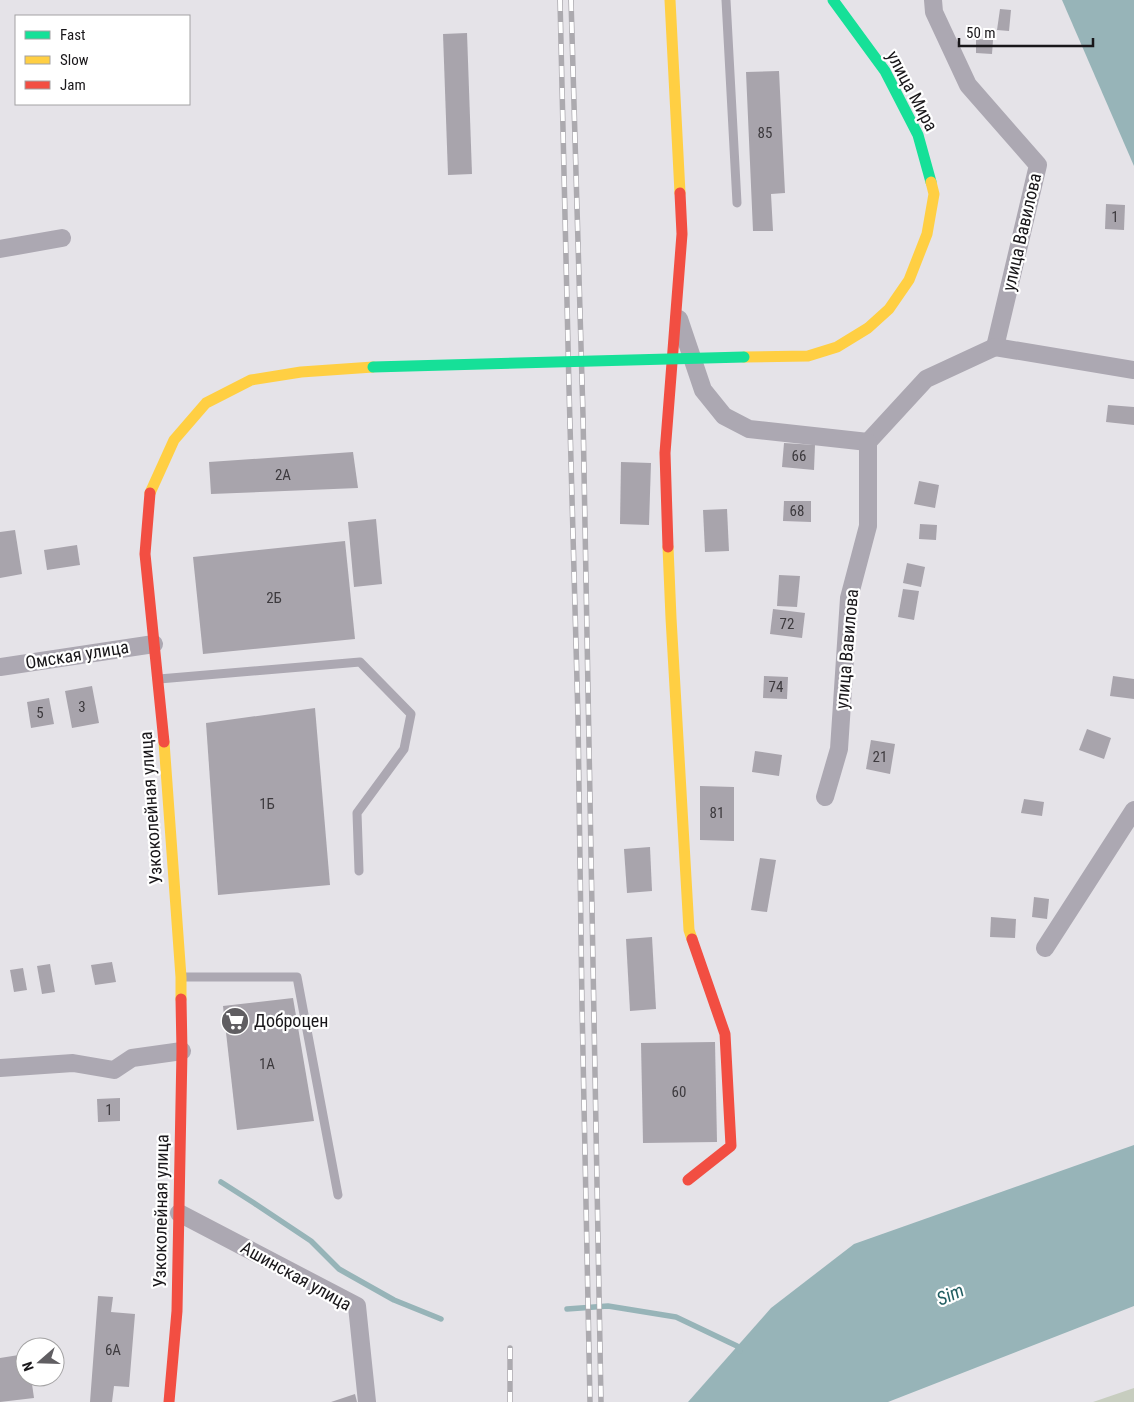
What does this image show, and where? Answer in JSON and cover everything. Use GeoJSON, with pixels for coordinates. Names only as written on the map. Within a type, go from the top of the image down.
{"type":"FeatureCollection","features":[{"type":"Feature","properties":{"kind":"street"},"geometry":{"type":"LineString","coordinates":[[670,0],[682,234],[665,453],[671,618],[689,930],[725,1034],[732,1146],[688,1180]]}},
{"type":"Feature","properties":{"kind":"street","name":"улица Мира"},"geometry":{"type":"LineString","coordinates":[[373,367],[808,356],[837,347],[868,328],[889,309],[910,280],[927,234],[934,194],[918,135],[885,71],[833,0]]}},
{"type":"Feature","properties":{"kind":"street","name":"улица Вавилова"},"geometry":{"type":"LineString","coordinates":[[933,0],[934,12],[968,85],[1038,165],[995,347]]}},
{"type":"Feature","properties":{"kind":"street"},"geometry":{"type":"LineString","coordinates":[[0,249],[62,238]]}},
{"type":"Feature","properties":{"kind":"street"},"geometry":{"type":"LineString","coordinates":[[676,311],[703,390],[724,416],[749,428],[868,442],[926,379],[995,347],[1134,370]]}},
{"type":"Feature","properties":{"kind":"street","name":"Узкоколейная улица"},"geometry":{"type":"LineString","coordinates":[[169,1402],[177,1311],[182,1051],[181,976],[166,763],[145,554],[150,494],[174,440],[206,404],[251,380],[301,372],[373,367]]}},
{"type":"Feature","properties":{"kind":"street","name":"улица Вавилова"},"geometry":{"type":"LineString","coordinates":[[825,797],[839,749],[849,598],[868,526],[868,442]]}},
{"type":"Feature","properties":{"kind":"street","name":"Омская улица"},"geometry":{"type":"LineString","coordinates":[[0,667],[154,644]]}},
{"type":"Feature","properties":{"kind":"street"},"geometry":{"type":"LineString","coordinates":[[1045,948],[1134,810]]}},
{"type":"Feature","properties":{"kind":"street"},"geometry":{"type":"LineString","coordinates":[[0,1068],[73,1063],[114,1070],[132,1058],[182,1051]]}},
{"type":"Feature","properties":{"kind":"street","name":"Ашинская улица"},"geometry":{"type":"LineString","coordinates":[[179,1213],[357,1306],[367,1402]]}},
{"type":"Feature","properties":{"kind":"lane"},"geometry":{"type":"LineString","coordinates":[[726,0],[737,203]]}},
{"type":"Feature","properties":{"kind":"lane"},"geometry":{"type":"LineString","coordinates":[[157,679],[360,662],[411,714],[404,749],[357,813],[359,872]]}},
{"type":"Feature","properties":{"kind":"lane"},"geometry":{"type":"LineString","coordinates":[[181,976],[297,977],[338,1195]]}},
{"type":"Feature","properties":{"kind":"shaded area"},"geometry":{"type":"Polygon","coordinates":[[[1134,1388],[1134,1402],[1093,1402],[1134,1388]]]}},
{"type":"Feature","properties":{"kind":"water"},"geometry":{"type":"Polygon","coordinates":[[[1062,0],[1134,0],[1134,166],[1062,0]]]}},
{"type":"Feature","properties":{"kind":"water","name":"Sim"},"geometry":{"type":"Polygon","coordinates":[[[1134,1145],[1134,1306],[888,1402],[688,1402],[771,1308],[854,1244],[1134,1145]]]}},
{"type":"Feature","properties":{"kind":"building"},"geometry":{"type":"Polygon","coordinates":[[[1000,9],[1011,10],[1009,31],[997,30],[1000,9]]]}},
{"type":"Feature","properties":{"kind":"building"},"geometry":{"type":"Polygon","coordinates":[[[467,33],[472,174],[448,175],[443,34],[467,33]]]}},
{"type":"Feature","properties":{"kind":"building"},"geometry":{"type":"Polygon","coordinates":[[[976,39],[993,40],[992,54],[976,53],[976,39]]]}},
{"type":"Feature","properties":{"kind":"building"},"geometry":{"type":"Polygon","coordinates":[[[779,71],[785,193],[771,194],[773,231],[753,231],[746,72],[779,71]]]}},
{"type":"Feature","properties":{"kind":"building"},"geometry":{"type":"Polygon","coordinates":[[[1106,204],[1125,205],[1124,230],[1105,229],[1106,204]]]}},
{"type":"Feature","properties":{"kind":"building"},"geometry":{"type":"Polygon","coordinates":[[[1108,405],[1134,407],[1134,425],[1106,422],[1108,405]]]}},
{"type":"Feature","properties":{"kind":"building"},"geometry":{"type":"Polygon","coordinates":[[[784,443],[815,445],[814,470],[782,467],[784,443]]]}},
{"type":"Feature","properties":{"kind":"building"},"geometry":{"type":"Polygon","coordinates":[[[353,452],[358,488],[211,494],[209,462],[353,452]]]}},
{"type":"Feature","properties":{"kind":"building"},"geometry":{"type":"Polygon","coordinates":[[[621,462],[651,463],[649,525],[620,524],[621,462]]]}},
{"type":"Feature","properties":{"kind":"building"},"geometry":{"type":"Polygon","coordinates":[[[919,481],[939,485],[935,508],[914,504],[919,481]]]}},
{"type":"Feature","properties":{"kind":"building"},"geometry":{"type":"Polygon","coordinates":[[[784,501],[811,501],[811,522],[783,521],[784,501]]]}},
{"type":"Feature","properties":{"kind":"building"},"geometry":{"type":"Polygon","coordinates":[[[727,509],[729,551],[705,552],[703,510],[727,509]]]}},
{"type":"Feature","properties":{"kind":"building"},"geometry":{"type":"Polygon","coordinates":[[[376,519],[382,584],[354,587],[348,522],[376,519]]]}},
{"type":"Feature","properties":{"kind":"building"},"geometry":{"type":"Polygon","coordinates":[[[920,524],[937,525],[936,540],[919,539],[920,524]]]}},
{"type":"Feature","properties":{"kind":"building"},"geometry":{"type":"Polygon","coordinates":[[[15,530],[22,574],[0,578],[0,532],[15,530]]]}},
{"type":"Feature","properties":{"kind":"building"},"geometry":{"type":"Polygon","coordinates":[[[345,541],[355,639],[203,654],[193,557],[345,541]]]}},
{"type":"Feature","properties":{"kind":"building"},"geometry":{"type":"Polygon","coordinates":[[[77,545],[80,565],[47,570],[44,550],[77,545]]]}},
{"type":"Feature","properties":{"kind":"building"},"geometry":{"type":"Polygon","coordinates":[[[907,563],[925,567],[921,587],[903,583],[907,563]]]}},
{"type":"Feature","properties":{"kind":"building"},"geometry":{"type":"Polygon","coordinates":[[[779,575],[800,576],[797,607],[777,606],[779,575]]]}},
{"type":"Feature","properties":{"kind":"building"},"geometry":{"type":"Polygon","coordinates":[[[903,589],[919,591],[914,620],[898,617],[903,589]]]}},
{"type":"Feature","properties":{"kind":"building"},"geometry":{"type":"Polygon","coordinates":[[[773,609],[805,613],[802,638],[770,634],[773,609]]]}},
{"type":"Feature","properties":{"kind":"building"},"geometry":{"type":"Polygon","coordinates":[[[764,676],[788,677],[787,699],[763,698],[764,676]]]}},
{"type":"Feature","properties":{"kind":"building"},"geometry":{"type":"Polygon","coordinates":[[[1113,676],[1134,679],[1134,699],[1110,696],[1113,676]]]}},
{"type":"Feature","properties":{"kind":"building"},"geometry":{"type":"Polygon","coordinates":[[[92,686],[99,723],[72,728],[65,691],[92,686]]]}},
{"type":"Feature","properties":{"kind":"building"},"geometry":{"type":"Polygon","coordinates":[[[49,698],[54,724],[31,728],[27,702],[49,698]]]}},
{"type":"Feature","properties":{"kind":"building"},"geometry":{"type":"Polygon","coordinates":[[[315,708],[330,885],[218,895],[206,723],[315,708]]]}},
{"type":"Feature","properties":{"kind":"building"},"geometry":{"type":"Polygon","coordinates":[[[1087,729],[1111,738],[1104,759],[1079,750],[1087,729]]]}},
{"type":"Feature","properties":{"kind":"building"},"geometry":{"type":"Polygon","coordinates":[[[871,740],[895,744],[890,774],[866,769],[871,740]]]}},
{"type":"Feature","properties":{"kind":"building"},"geometry":{"type":"Polygon","coordinates":[[[755,751],[782,755],[779,776],[752,772],[755,751]]]}},
{"type":"Feature","properties":{"kind":"building"},"geometry":{"type":"Polygon","coordinates":[[[700,786],[734,787],[734,841],[700,840],[700,786]]]}},
{"type":"Feature","properties":{"kind":"building"},"geometry":{"type":"Polygon","coordinates":[[[1024,799],[1044,802],[1042,816],[1021,813],[1024,799]]]}},
{"type":"Feature","properties":{"kind":"building"},"geometry":{"type":"Polygon","coordinates":[[[650,847],[652,891],[627,893],[624,849],[650,847]]]}},
{"type":"Feature","properties":{"kind":"building"},"geometry":{"type":"Polygon","coordinates":[[[760,858],[776,860],[767,912],[751,910],[760,858]]]}},
{"type":"Feature","properties":{"kind":"building"},"geometry":{"type":"Polygon","coordinates":[[[1034,897],[1049,899],[1047,919],[1032,917],[1034,897]]]}},
{"type":"Feature","properties":{"kind":"building"},"geometry":{"type":"Polygon","coordinates":[[[991,917],[1016,919],[1015,938],[990,937],[991,917]]]}},
{"type":"Feature","properties":{"kind":"building"},"geometry":{"type":"Polygon","coordinates":[[[652,937],[656,1009],[630,1011],[626,939],[652,937]]]}},
{"type":"Feature","properties":{"kind":"building"},"geometry":{"type":"Polygon","coordinates":[[[112,962],[116,982],[95,985],[91,965],[112,962]]]}},
{"type":"Feature","properties":{"kind":"building"},"geometry":{"type":"Polygon","coordinates":[[[50,964],[55,992],[42,994],[37,966],[50,964]]]}},
{"type":"Feature","properties":{"kind":"building"},"geometry":{"type":"Polygon","coordinates":[[[23,968],[27,990],[14,992],[10,970],[23,968]]]}},
{"type":"Feature","properties":{"kind":"building"},"geometry":{"type":"Polygon","coordinates":[[[293,998],[314,1121],[237,1130],[223,1006],[293,998]]]}},
{"type":"Feature","properties":{"kind":"building"},"geometry":{"type":"Polygon","coordinates":[[[715,1042],[717,1142],[643,1143],[641,1043],[715,1042]]]}},
{"type":"Feature","properties":{"kind":"building"},"geometry":{"type":"Polygon","coordinates":[[[120,1098],[120,1121],[98,1122],[97,1099],[120,1098]]]}},
{"type":"Feature","properties":{"kind":"building"},"geometry":{"type":"Polygon","coordinates":[[[98,1296],[113,1297],[111,1312],[135,1314],[129,1387],[114,1386],[112,1402],[90,1402],[98,1296]]]}},
{"type":"Feature","properties":{"kind":"building"},"geometry":{"type":"Polygon","coordinates":[[[15,1356],[15,1387],[32,1387],[34,1398],[0,1402],[0,1358],[15,1356]]]}},
{"type":"Feature","properties":{"kind":"building"},"geometry":{"type":"Polygon","coordinates":[[[355,1394],[357,1402],[331,1402],[355,1394]]]}},
{"type":"Feature","properties":{"kind":"waterway"},"geometry":{"type":"LineString","coordinates":[[221,1182],[311,1241],[339,1269],[394,1300],[441,1319]]}},
{"type":"Feature","properties":{"kind":"waterway"},"geometry":{"type":"LineString","coordinates":[[567,1309],[608,1306],[676,1317],[737,1346],[740,1351]]}},
{"type":"Feature","properties":{"kind":"railway"},"geometry":{"type":"LineString","coordinates":[[560,0],[578,718],[590,1402]]}},
{"type":"Feature","properties":{"kind":"railway"},"geometry":{"type":"LineString","coordinates":[[571,0],[583,415],[601,1402]]}},
{"type":"Feature","properties":{"kind":"railway"},"geometry":{"type":"LineString","coordinates":[[510,1348],[510,1402]]}},
{"type":"Feature","properties":{"kind":"traffic: fast"},"geometry":{"type":"LineString","coordinates":[[833,0],[885,71],[918,135],[931,182]]}},
{"type":"Feature","properties":{"kind":"traffic: fast"},"geometry":{"type":"LineString","coordinates":[[373,367],[744,357]]}},
{"type":"Feature","properties":{"kind":"traffic: slow"},"geometry":{"type":"LineString","coordinates":[[670,0],[680,193]]}},
{"type":"Feature","properties":{"kind":"traffic: slow"},"geometry":{"type":"LineString","coordinates":[[744,357],[808,356],[837,347],[868,328],[889,309],[909,280],[927,234],[934,194],[931,182]]}},
{"type":"Feature","properties":{"kind":"traffic: slow"},"geometry":{"type":"LineString","coordinates":[[150,493],[174,440],[206,403],[251,380],[301,372],[373,367]]}},
{"type":"Feature","properties":{"kind":"traffic: slow"},"geometry":{"type":"LineString","coordinates":[[668,547],[689,930],[692,939]]}},
{"type":"Feature","properties":{"kind":"traffic: slow"},"geometry":{"type":"LineString","coordinates":[[164,742],[181,999]]}},
{"type":"Feature","properties":{"kind":"traffic: jam"},"geometry":{"type":"LineString","coordinates":[[668,547],[665,453],[682,234],[680,193]]}},
{"type":"Feature","properties":{"kind":"traffic: jam"},"geometry":{"type":"LineString","coordinates":[[150,493],[145,554],[164,742]]}},
{"type":"Feature","properties":{"kind":"traffic: jam"},"geometry":{"type":"LineString","coordinates":[[688,1180],[731,1146],[725,1034],[692,939]]}},
{"type":"Feature","properties":{"kind":"traffic: jam"},"geometry":{"type":"LineString","coordinates":[[169,1402],[177,1311],[182,1051],[181,999]]}},
{"type":"Feature","properties":{"kind":"place","name":"Доброцен"},"geometry":{"type":"Point","coordinates":[235,1021]}}]}
